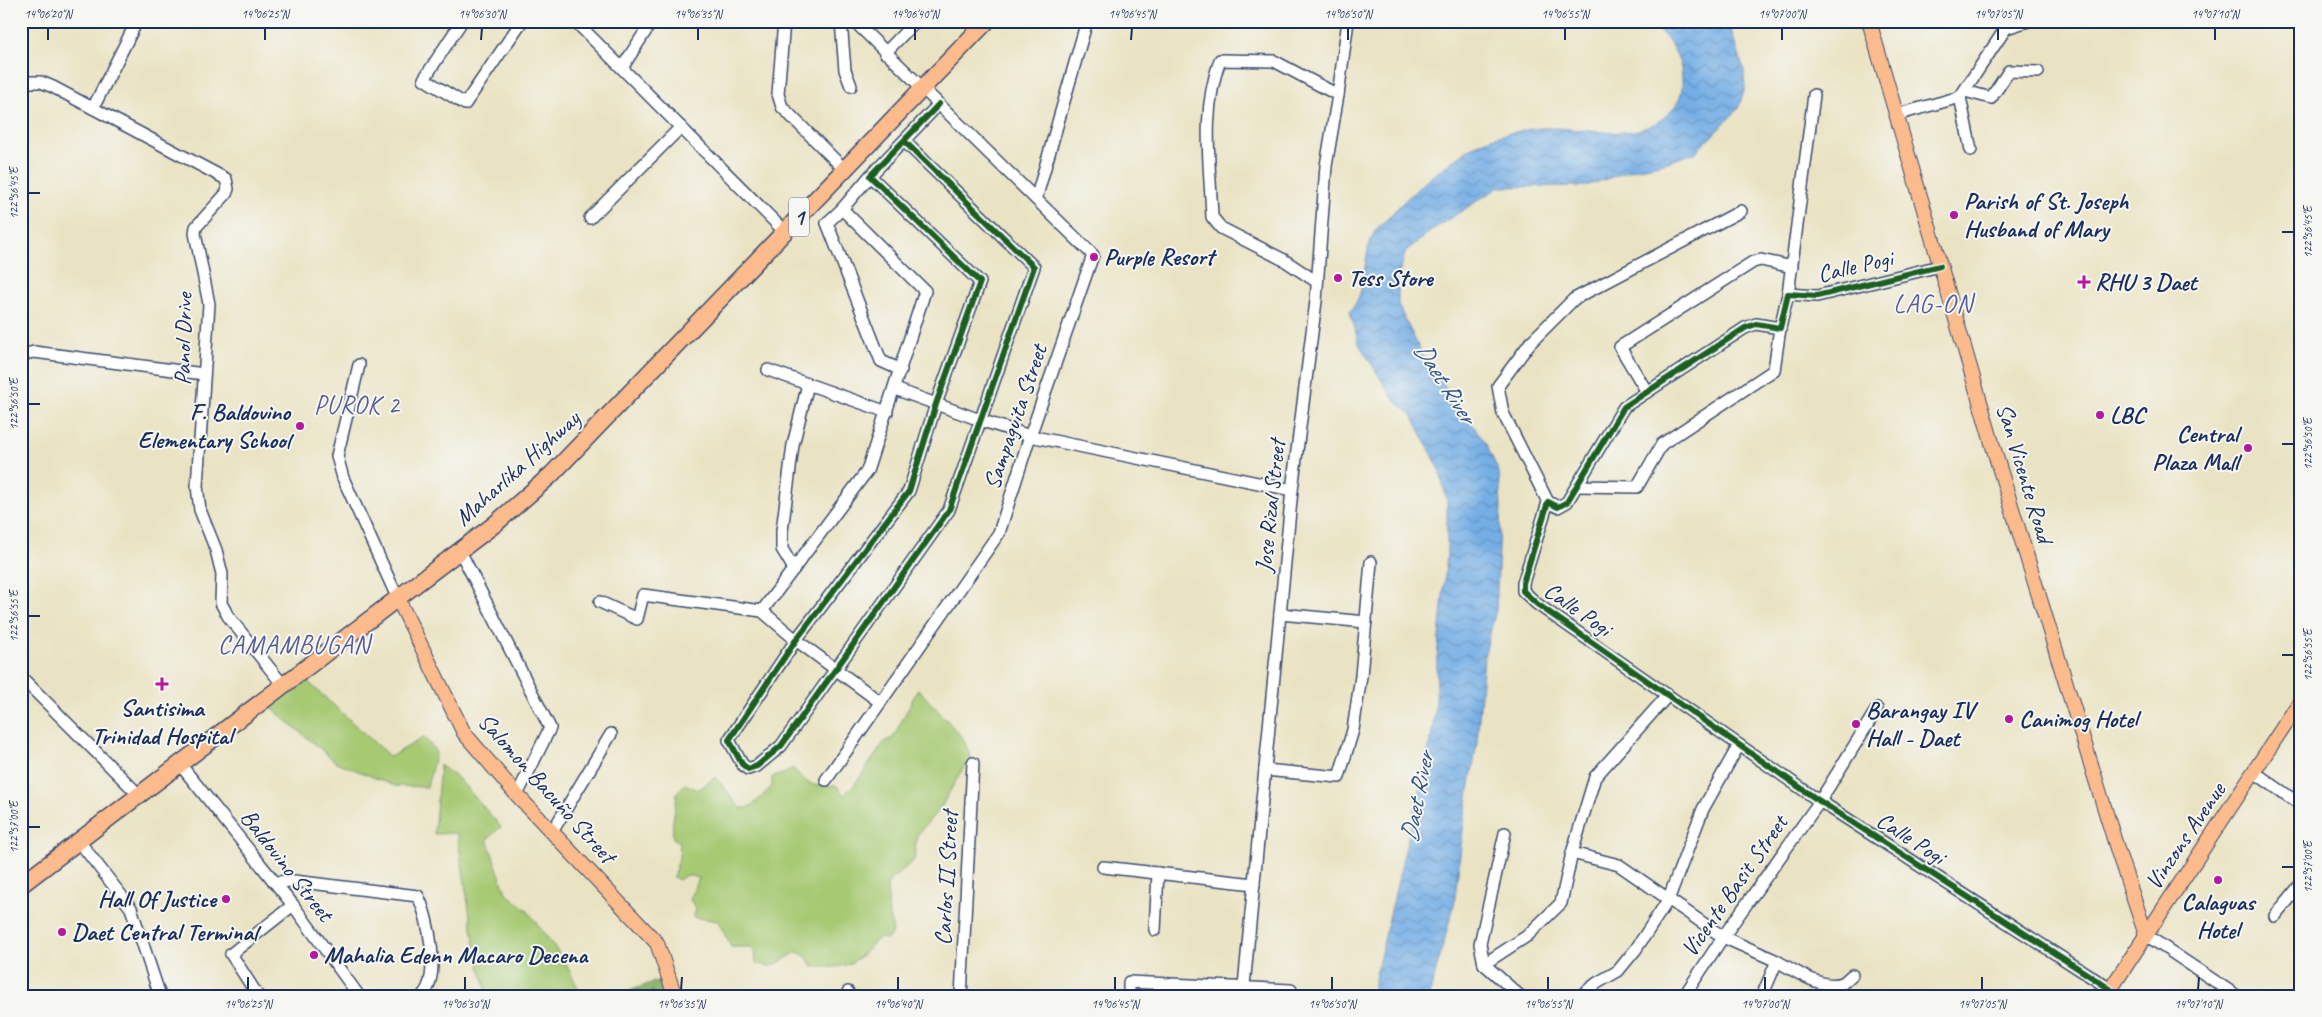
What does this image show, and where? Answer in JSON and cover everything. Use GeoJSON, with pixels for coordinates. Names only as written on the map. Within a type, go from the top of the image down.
{"type":"FeatureCollection","features":[{"type":"Feature","properties":{"kind":"highway","name":"Maharlika Highway"},"geometry":{"type":"LineString","coordinates":[[21,884],[398,599],[551,476],[987,21]]}},
{"type":"Feature","properties":{"kind":"main road","name":"San Vicente Road"},"geometry":{"type":"LineString","coordinates":[[1869,21],[2006,488],[2119,855],[2146,935]]}},
{"type":"Feature","properties":{"kind":"main road","name":"Salomon Bacuño Street"},"geometry":{"type":"LineString","coordinates":[[398,599],[464,733],[517,795],[657,942],[675,996]]}},
{"type":"Feature","properties":{"kind":"main road","name":"Vinzons Avenue"},"geometry":{"type":"LineString","coordinates":[[2108,992],[2301,700]]}},
{"type":"Feature","properties":{"kind":"street"},"geometry":{"type":"LineString","coordinates":[[93,108],[137,21]]}},
{"type":"Feature","properties":{"kind":"street"},"geometry":{"type":"LineString","coordinates":[[462,21],[424,79],[465,104],[522,21]]}},
{"type":"Feature","properties":{"kind":"street"},"geometry":{"type":"LineString","coordinates":[[580,21],[578,24],[785,232]]}},
{"type":"Feature","properties":{"kind":"street"},"geometry":{"type":"LineString","coordinates":[[622,68],[652,21]]}},
{"type":"Feature","properties":{"kind":"street"},"geometry":{"type":"LineString","coordinates":[[784,21],[778,94],[782,107],[845,170]]}},
{"type":"Feature","properties":{"kind":"street"},"geometry":{"type":"LineString","coordinates":[[841,21],[846,70],[851,86]]}},
{"type":"Feature","properties":{"kind":"street"},"geometry":{"type":"LineString","coordinates":[[885,53],[916,21]]}},
{"type":"Feature","properties":{"kind":"street"},"geometry":{"type":"LineString","coordinates":[[1036,199],[1087,21]]}},
{"type":"Feature","properties":{"kind":"street","name":"Jose Rizal Street"},"geometry":{"type":"LineString","coordinates":[[1243,991],[1292,490],[1317,282],[1326,166],[1348,21]]}},
{"type":"Feature","properties":{"kind":"street"},"geometry":{"type":"LineString","coordinates":[[1971,150],[1963,94],[2006,28],[2028,21]]}},
{"type":"Feature","properties":{"kind":"street","name":"Sampaguita Street"},"geometry":{"type":"LineString","coordinates":[[826,780],[999,533],[1030,436],[1094,255],[939,104],[922,90],[855,22]]}},
{"type":"Feature","properties":{"kind":"street"},"geometry":{"type":"LineString","coordinates":[[1317,282],[1284,260],[1221,228],[1212,218],[1208,114],[1212,83],[1220,60],[1274,61],[1338,95]]}},
{"type":"Feature","properties":{"kind":"street"},"geometry":{"type":"LineString","coordinates":[[1896,115],[1963,94],[1991,98],[2008,71],[2038,72]]}},
{"type":"Feature","properties":{"kind":"street","name":"Panol Drive"},"geometry":{"type":"LineString","coordinates":[[21,82],[41,82],[226,179],[228,189],[226,194],[196,227],[195,233],[209,304],[197,486],[200,510],[216,550],[222,574],[222,602],[228,616],[283,685]]}},
{"type":"Feature","properties":{"kind":"street"},"geometry":{"type":"LineString","coordinates":[[1788,294],[1814,95]]}},
{"type":"Feature","properties":{"kind":"street"},"geometry":{"type":"LineString","coordinates":[[901,370],[881,361],[827,223],[939,104]]}},
{"type":"Feature","properties":{"kind":"street"},"geometry":{"type":"LineString","coordinates":[[590,218],[681,127]]}},
{"type":"Feature","properties":{"kind":"street"},"geometry":{"type":"LineString","coordinates":[[870,176],[980,282],[936,404],[909,491],[796,640],[729,740],[742,764],[748,770],[757,766],[781,746],[949,510],[1034,267],[904,141]]}},
{"type":"Feature","properties":{"kind":"street"},"geometry":{"type":"LineString","coordinates":[[762,611],[867,471],[895,389],[925,291],[842,209]]}},
{"type":"Feature","properties":{"kind":"street"},"geometry":{"type":"LineString","coordinates":[[1741,211],[1574,299],[1530,343],[1498,386],[1503,413],[1548,502],[1555,507],[1562,506],[1567,502],[1624,407],[1745,328],[1756,324],[1780,328]]}},
{"type":"Feature","properties":{"kind":"street"},"geometry":{"type":"LineString","coordinates":[[1646,392],[1620,347],[1753,262],[1761,260],[1792,267]]}},
{"type":"Feature","properties":{"kind":"street","name":"Calle Pogi"},"geometry":{"type":"LineString","coordinates":[[1577,486],[1637,486],[1662,444],[1774,370],[1780,328],[1788,294],[1817,296],[1940,266]]}},
{"type":"Feature","properties":{"kind":"street"},"geometry":{"type":"LineString","coordinates":[[21,355],[34,352],[204,374]]}},
{"type":"Feature","properties":{"kind":"street"},"geometry":{"type":"LineString","coordinates":[[359,365],[337,456],[343,478],[398,599]]}},
{"type":"Feature","properties":{"kind":"street"},"geometry":{"type":"LineString","coordinates":[[768,370],[887,412]]}},
{"type":"Feature","properties":{"kind":"street"},"geometry":{"type":"LineString","coordinates":[[794,569],[782,549],[782,531],[793,445],[808,384]]}},
{"type":"Feature","properties":{"kind":"street"},"geometry":{"type":"LineString","coordinates":[[895,389],[1030,436],[1292,490]]}},
{"type":"Feature","properties":{"kind":"street","name":"Calle Pogi"},"geometry":{"type":"LineString","coordinates":[[1548,502],[1523,583],[1523,590],[1537,604],[1820,801],[2108,992]]}},
{"type":"Feature","properties":{"kind":"street"},"geometry":{"type":"LineString","coordinates":[[460,551],[550,728],[517,795]]}},
{"type":"Feature","properties":{"kind":"street"},"geometry":{"type":"LineString","coordinates":[[1265,770],[1339,777],[1353,730],[1371,562]]}},
{"type":"Feature","properties":{"kind":"street"},"geometry":{"type":"LineString","coordinates":[[600,602],[637,619],[643,595],[762,611],[796,640],[880,702]]}},
{"type":"Feature","properties":{"kind":"street"},"geometry":{"type":"LineString","coordinates":[[1280,614],[1366,622]]}},
{"type":"Feature","properties":{"kind":"street"},"geometry":{"type":"LineString","coordinates":[[21,677],[138,794]]}},
{"type":"Feature","properties":{"kind":"street"},"geometry":{"type":"LineString","coordinates":[[1484,964],[1527,936],[1561,903],[1572,853],[1595,777],[1668,695]]}},
{"type":"Feature","properties":{"kind":"street","name":"Vicente Basit Street"},"geometry":{"type":"LineString","coordinates":[[1684,996],[1723,937],[1820,801],[1877,709]]}},
{"type":"Feature","properties":{"kind":"street"},"geometry":{"type":"LineString","coordinates":[[552,832],[611,734]]}},
{"type":"Feature","properties":{"kind":"street"},"geometry":{"type":"LineString","coordinates":[[1580,996],[1597,983],[1618,971],[1636,949],[1668,900],[1703,809],[1740,745]]}},
{"type":"Feature","properties":{"kind":"street","name":"Baldovino Street"},"geometry":{"type":"LineString","coordinates":[[179,763],[293,905],[359,996]]}},
{"type":"Feature","properties":{"kind":"street","name":"Carlos II Street"},"geometry":{"type":"LineString","coordinates":[[960,996],[973,763]]}},
{"type":"Feature","properties":{"kind":"street"},"geometry":{"type":"LineString","coordinates":[[2254,772],[2301,805]]}},
{"type":"Feature","properties":{"kind":"street"},"geometry":{"type":"LineString","coordinates":[[1505,833],[1480,944],[1484,964],[1520,996]]}},
{"type":"Feature","properties":{"kind":"street"},"geometry":{"type":"LineString","coordinates":[[78,840],[131,908],[160,996]]}},
{"type":"Feature","properties":{"kind":"street"},"geometry":{"type":"LineString","coordinates":[[1572,853],[1619,865],[1723,937],[1805,976],[1827,984],[1843,983],[1852,975]]}},
{"type":"Feature","properties":{"kind":"street"},"geometry":{"type":"LineString","coordinates":[[1103,867],[1254,884]]}},
{"type":"Feature","properties":{"kind":"street"},"geometry":{"type":"LineString","coordinates":[[1155,930],[1158,873]]}},
{"type":"Feature","properties":{"kind":"street"},"geometry":{"type":"LineString","coordinates":[[274,882],[294,881],[418,896],[423,905],[432,959],[430,983],[427,991],[422,996]]}},
{"type":"Feature","properties":{"kind":"street"},"geometry":{"type":"LineString","coordinates":[[2275,916],[2301,884]]}},
{"type":"Feature","properties":{"kind":"street"},"geometry":{"type":"LineString","coordinates":[[258,996],[231,954],[293,905]]}},
{"type":"Feature","properties":{"kind":"street"},"geometry":{"type":"LineString","coordinates":[[2146,935],[2237,996]]}},
{"type":"Feature","properties":{"kind":"street"},"geometry":{"type":"LineString","coordinates":[[1762,996],[1776,961]]}},
{"type":"Feature","properties":{"kind":"street"},"geometry":{"type":"LineString","coordinates":[[1129,996],[1128,982],[1243,991],[1291,990],[1290,996]]}},
{"type":"Feature","properties":{"kind":"green space"},"geometry":{"type":"Polygon","coordinates":[[[306,680],[390,757],[424,737],[436,752],[427,787],[395,786],[336,762],[268,705],[306,680]]]}},
{"type":"Feature","properties":{"kind":"green space"},"geometry":{"type":"Polygon","coordinates":[[[918,689],[963,738],[974,765],[965,765],[941,807],[917,835],[914,860],[887,884],[889,916],[893,930],[888,939],[878,938],[857,959],[843,966],[813,966],[804,955],[797,952],[771,967],[756,963],[755,952],[750,947],[731,947],[718,921],[693,917],[696,910],[690,899],[699,878],[686,875],[679,880],[673,877],[679,858],[680,842],[673,838],[677,792],[685,784],[698,790],[715,777],[740,807],[746,808],[752,805],[772,786],[772,777],[783,774],[793,768],[807,782],[821,786],[836,785],[844,795],[855,784],[885,741],[893,738],[918,689]]]}},
{"type":"Feature","properties":{"kind":"green space"},"geometry":{"type":"Polygon","coordinates":[[[440,765],[458,778],[501,827],[487,839],[506,893],[527,910],[564,960],[582,996],[488,996],[476,953],[457,833],[434,834],[440,765]]]}},
{"type":"Feature","properties":{"kind":"green space"},"geometry":{"type":"Polygon","coordinates":[[[667,977],[673,996],[616,996],[667,977]]]}},
{"type":"Feature","properties":{"kind":"water"},"geometry":{"type":"Polygon","coordinates":[[[1648,21],[1728,21],[1744,70],[1745,88],[1738,109],[1695,153],[1668,162],[1632,170],[1586,186],[1499,187],[1432,230],[1406,251],[1398,277],[1398,305],[1424,358],[1485,442],[1499,472],[1501,507],[1496,610],[1484,657],[1477,743],[1464,821],[1454,905],[1429,996],[1371,996],[1431,739],[1436,701],[1437,658],[1447,554],[1447,501],[1439,468],[1412,415],[1394,400],[1359,344],[1350,312],[1359,296],[1368,248],[1376,229],[1407,199],[1450,162],[1481,142],[1517,131],[1543,128],[1624,132],[1655,124],[1668,114],[1678,102],[1681,93],[1681,69],[1679,60],[1671,45],[1661,32],[1648,21]]]}},
{"type":"Feature","properties":{"kind":"cycle path"},"geometry":{"type":"LineString","coordinates":[[904,141],[1034,267],[949,510],[781,746],[757,766],[748,769],[742,764],[729,740],[796,640],[909,491],[936,404],[980,282],[870,176],[939,104]]}},
{"type":"Feature","properties":{"kind":"cycle path"},"geometry":{"type":"LineString","coordinates":[[1940,266],[1817,296],[1788,294],[1780,328],[1756,324],[1745,328],[1624,407],[1567,502],[1558,507],[1548,502],[1523,583],[1523,591],[1537,604],[1815,798],[2110,989]]}},
{"type":"Feature","properties":{"kind":"place","name":"Parish of St. Joseph Husband of Mary"},"geometry":{"type":"Point","coordinates":[1954,215]}},
{"type":"Feature","properties":{"kind":"place","name":"Purple Resort"},"geometry":{"type":"Point","coordinates":[1094,257]}},
{"type":"Feature","properties":{"kind":"place","name":"Tess Store"},"geometry":{"type":"Point","coordinates":[1338,278]}},
{"type":"Feature","properties":{"kind":"place","name":"RHU 3 Daet"},"geometry":{"type":"Point","coordinates":[2084,282]}},
{"type":"Feature","properties":{"kind":"place","name":"LBC"},"geometry":{"type":"Point","coordinates":[2100,415]}},
{"type":"Feature","properties":{"kind":"place","name":"F. Baldovino Elementary School"},"geometry":{"type":"Point","coordinates":[300,426]}},
{"type":"Feature","properties":{"kind":"place","name":"Central Plaza Mall"},"geometry":{"type":"Point","coordinates":[2248,448]}},
{"type":"Feature","properties":{"kind":"place","name":"Santisima Trinidad Hospital"},"geometry":{"type":"Point","coordinates":[162,684]}},
{"type":"Feature","properties":{"kind":"place","name":"Canimog Hotel"},"geometry":{"type":"Point","coordinates":[2009,719]}},
{"type":"Feature","properties":{"kind":"place","name":"Barangay IV Hall - Daet"},"geometry":{"type":"Point","coordinates":[1856,724]}},
{"type":"Feature","properties":{"kind":"place","name":"Calaguas Hotel"},"geometry":{"type":"Point","coordinates":[2218,880]}},
{"type":"Feature","properties":{"kind":"place","name":"Hall Of Justice"},"geometry":{"type":"Point","coordinates":[226,899]}},
{"type":"Feature","properties":{"kind":"place","name":"Daet Central Terminal"},"geometry":{"type":"Point","coordinates":[62,932]}},
{"type":"Feature","properties":{"kind":"place","name":"Mahalia Edenn Macaro Decena"},"geometry":{"type":"Point","coordinates":[314,955]}},
{"type":"Feature","properties":{"kind":"district","name":"LAG-ON"},"geometry":{"type":"Point","coordinates":[1933,303]}},
{"type":"Feature","properties":{"kind":"district","name":"PUROK 2"},"geometry":{"type":"Point","coordinates":[357,404]}},
{"type":"Feature","properties":{"kind":"district","name":"CAMAMBUGAN"},"geometry":{"type":"Point","coordinates":[294,644]}},
{"type":"Feature","properties":{"kind":"water label","name":"Daet River"},"geometry":{"type":"Point","coordinates":[1446,382]}},
{"type":"Feature","properties":{"kind":"water label","name":"Daet River"},"geometry":{"type":"Point","coordinates":[1416,797]}}]}
